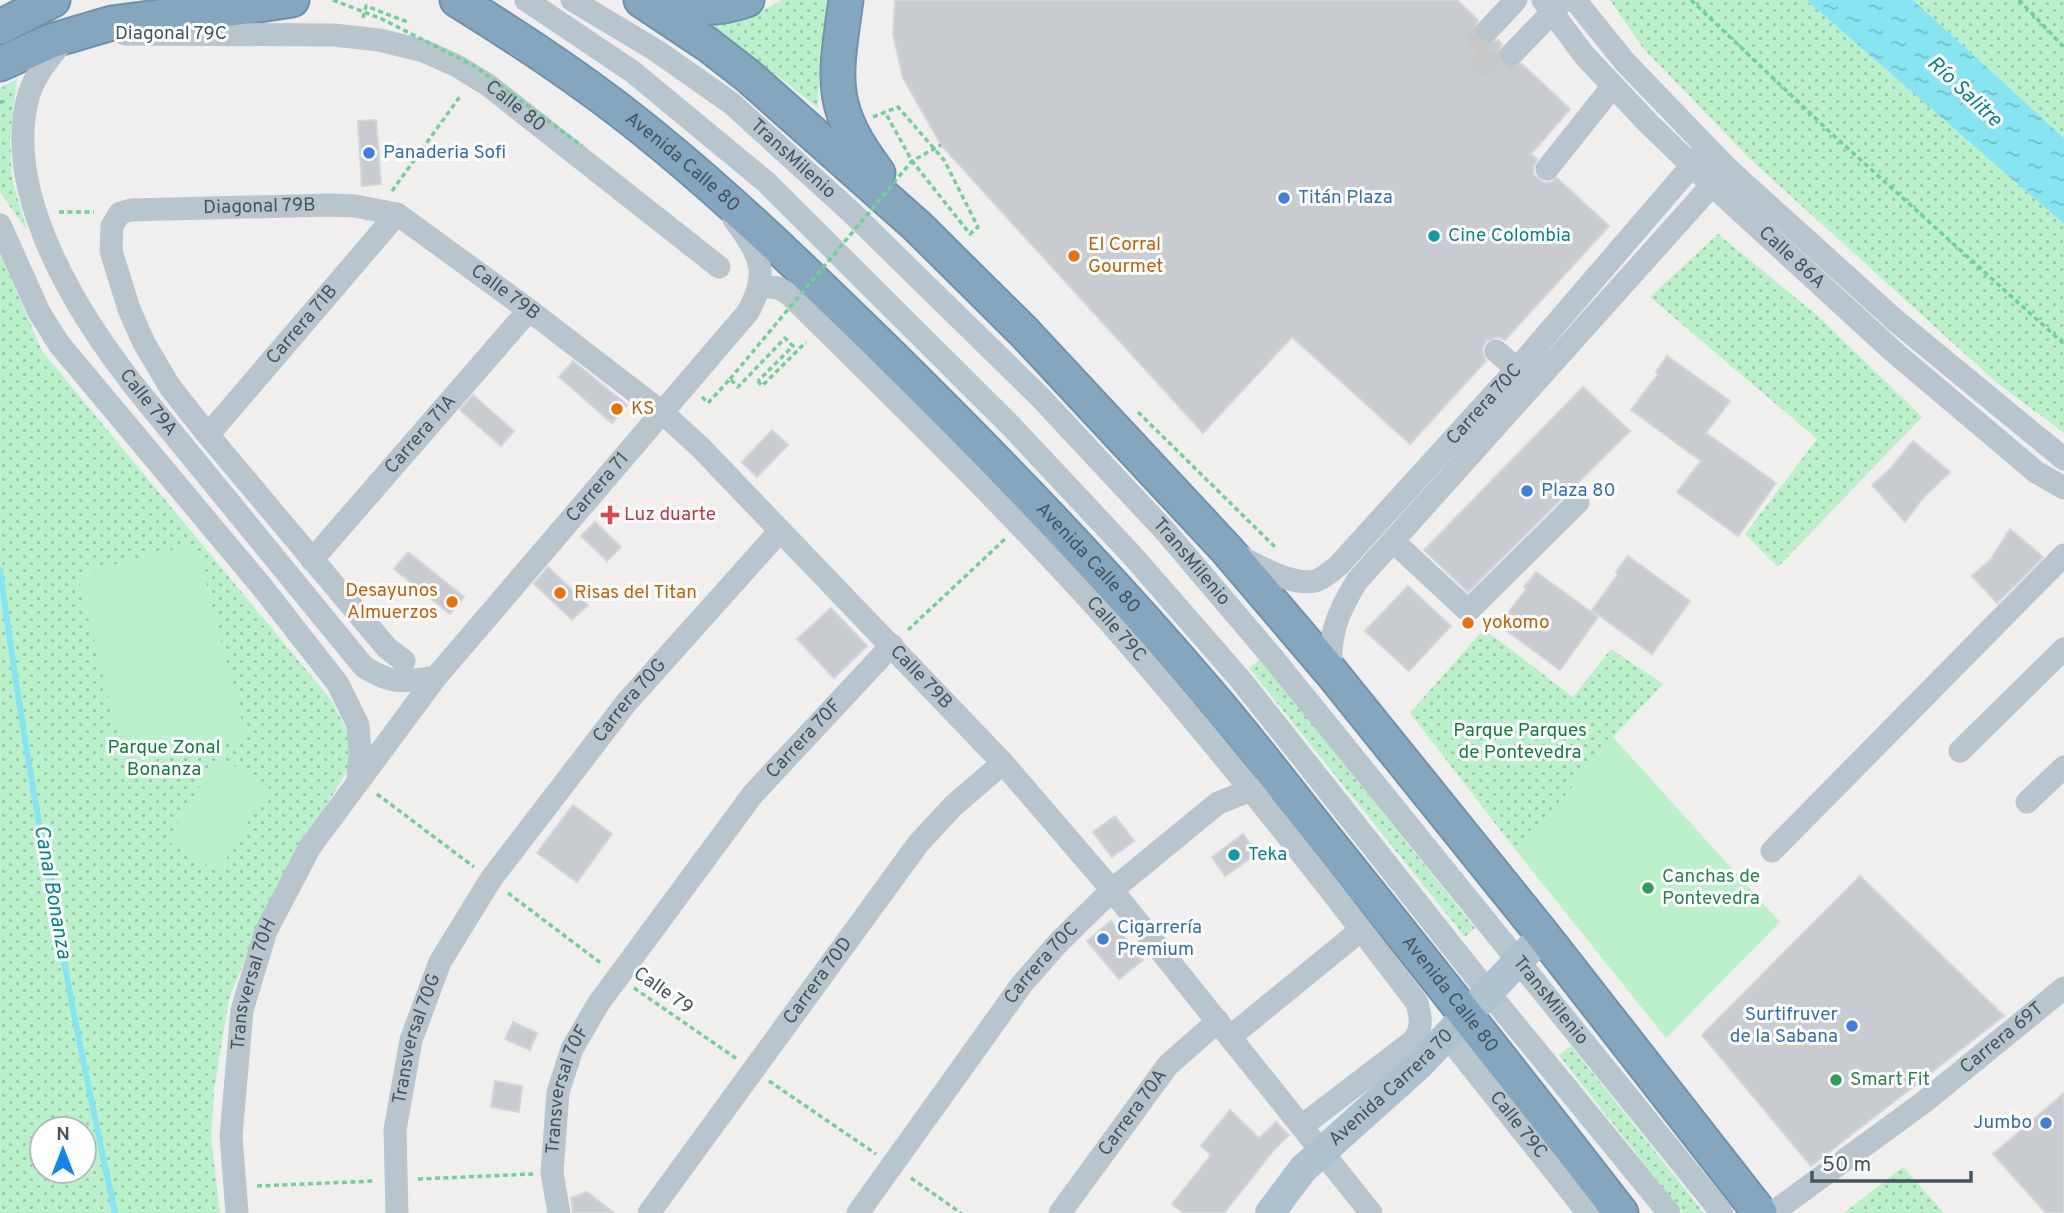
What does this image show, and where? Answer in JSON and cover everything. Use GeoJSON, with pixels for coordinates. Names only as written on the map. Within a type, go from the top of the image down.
{"type":"FeatureCollection","features":[{"type":"Feature","properties":{"kind":"highway"},"geometry":{"type":"LineString","coordinates":[[0,27],[53,0]]}},
{"type":"Feature","properties":{"kind":"highway"},"geometry":{"type":"LineString","coordinates":[[0,64],[70,34],[130,20],[205,13],[292,0]]}},
{"type":"Feature","properties":{"kind":"highway","name":"Avenida Calle 80"},"geometry":{"type":"LineString","coordinates":[[457,0],[520,38],[633,120],[708,182],[775,242],[935,399],[1094,563],[1213,698],[1287,791],[1456,1016],[1620,1213]]}},
{"type":"Feature","properties":{"kind":"highway"},"geometry":{"type":"LineString","coordinates":[[641,0],[708,44],[747,75],[917,226],[1026,333],[1227,550],[1331,672],[1543,935],[1760,1213]]}},
{"type":"Feature","properties":{"kind":"highway"},"geometry":{"type":"LineString","coordinates":[[660,0],[693,9],[726,7],[747,0]]}},
{"type":"Feature","properties":{"kind":"highway"},"geometry":{"type":"LineString","coordinates":[[846,0],[837,66],[843,115],[861,150],[917,226]]}},
{"type":"Feature","properties":{"kind":"main road","name":"Avenida Carrera 70"},"geometry":{"type":"LineString","coordinates":[[1270,1213],[1322,1150],[1420,1064],[1456,1016],[1543,935]]}},
{"type":"Feature","properties":{"kind":"street","name":"TransMilenio"},"geometry":{"type":"LineString","coordinates":[[572,0],[657,51],[731,103],[851,212],[1040,397],[1166,533],[1273,657],[1721,1213]]}},
{"type":"Feature","properties":{"kind":"street"},"geometry":{"type":"LineString","coordinates":[[1488,30],[1516,0]]}},
{"type":"Feature","properties":{"kind":"street","name":"Calle 86A"},"geometry":{"type":"LineString","coordinates":[[1576,0],[1625,62],[1707,148],[1720,177],[1894,352],[2036,472],[2064,488]]}},
{"type":"Feature","properties":{"kind":"street","name":"TransMilenio"},"geometry":{"type":"LineString","coordinates":[[531,3],[633,72],[766,182],[1011,426],[1131,554],[1240,679],[1456,1016],[1669,1213]]}},
{"type":"Feature","properties":{"kind":"street"},"geometry":{"type":"LineString","coordinates":[[1513,54],[1552,4]]}},
{"type":"Feature","properties":{"kind":"street","name":"Calle 86A"},"geometry":{"type":"LineString","coordinates":[[1552,4],[1584,55],[1692,166],[1720,177],[2064,459]]}},
{"type":"Feature","properties":{"kind":"street"},"geometry":{"type":"LineString","coordinates":[[205,13],[272,35]]}},
{"type":"Feature","properties":{"kind":"street","name":"Diagonal 79C"},"geometry":{"type":"LineString","coordinates":[[70,34],[272,35]]}},
{"type":"Feature","properties":{"kind":"street","name":"Calle 79A"},"geometry":{"type":"LineString","coordinates":[[70,34],[41,70],[30,92],[22,135],[23,164],[36,212],[45,239],[70,291],[107,352],[364,667],[383,679],[404,682],[436,677]]}},
{"type":"Feature","properties":{"kind":"street","name":"Calle 80"},"geometry":{"type":"LineString","coordinates":[[272,35],[334,35],[379,40],[424,51],[475,77],[719,267]]}},
{"type":"Feature","properties":{"kind":"street"},"geometry":{"type":"LineString","coordinates":[[1547,169],[1613,86]]}},
{"type":"Feature","properties":{"kind":"street","name":"Carrera 70C"},"geometry":{"type":"LineString","coordinates":[[1227,550],[1275,574],[1301,580],[1315,580],[1338,566],[1517,369],[1707,148]]}},
{"type":"Feature","properties":{"kind":"street","name":"Carrera 70C"},"geometry":{"type":"LineString","coordinates":[[1331,672],[1330,649],[1334,628],[1340,608],[1357,581],[1720,177]]}},
{"type":"Feature","properties":{"kind":"street"},"geometry":{"type":"LineString","coordinates":[[708,182],[749,240],[759,259],[762,273],[760,286]]}},
{"type":"Feature","properties":{"kind":"street","name":"Diagonal 79B"},"geometry":{"type":"LineString","coordinates":[[120,213],[131,210],[330,205],[388,212]]}},
{"type":"Feature","properties":{"kind":"street","name":"Calle 79B"},"geometry":{"type":"LineString","coordinates":[[388,212],[529,310],[663,413],[701,448],[1003,763],[1112,890],[1371,1213]]}},
{"type":"Feature","properties":{"kind":"street","name":"Carrera 71B"},"geometry":{"type":"LineString","coordinates":[[208,435],[388,212]]}},
{"type":"Feature","properties":{"kind":"street","name":"Calle 79A"},"geometry":{"type":"LineString","coordinates":[[120,213],[112,226],[111,251],[129,309],[144,344],[170,387],[387,648],[404,661]]}},
{"type":"Feature","properties":{"kind":"street","name":"Calle 79A"},"geometry":{"type":"LineString","coordinates":[[0,225],[39,312],[59,345],[263,588],[338,684],[358,725],[358,780]]}},
{"type":"Feature","properties":{"kind":"street","name":"Calle 79C"},"geometry":{"type":"LineString","coordinates":[[760,286],[784,290],[822,326],[1096,607],[1251,790],[1418,1003],[1456,1016],[1588,1213]]}},
{"type":"Feature","properties":{"kind":"street","name":"Carrera 71"},"geometry":{"type":"LineString","coordinates":[[358,780],[436,677],[740,323],[758,295],[760,286]]}},
{"type":"Feature","properties":{"kind":"street","name":"Carrera 71A"},"geometry":{"type":"LineString","coordinates":[[312,560],[529,310]]}},
{"type":"Feature","properties":{"kind":"street"},"geometry":{"type":"LineString","coordinates":[[1496,351],[1517,369]]}},
{"type":"Feature","properties":{"kind":"street"},"geometry":{"type":"LineString","coordinates":[[1393,541],[1466,609],[1470,609],[1578,502]]}},
{"type":"Feature","properties":{"kind":"street","name":"Carrera 70G"},"geometry":{"type":"LineString","coordinates":[[491,879],[626,703],[779,532]]}},
{"type":"Feature","properties":{"kind":"street"},"geometry":{"type":"LineString","coordinates":[[1772,852],[2064,555]]}},
{"type":"Feature","properties":{"kind":"street","name":"Carrera 70F"},"geometry":{"type":"LineString","coordinates":[[618,976],[753,794],[892,645]]}},
{"type":"Feature","properties":{"kind":"street"},"geometry":{"type":"LineString","coordinates":[[1960,751],[2064,649]]}},
{"type":"Feature","properties":{"kind":"street","name":"Carrera 70D"},"geometry":{"type":"LineString","coordinates":[[649,1213],[918,844],[953,806],[1003,763]]}},
{"type":"Feature","properties":{"kind":"street"},"geometry":{"type":"LineString","coordinates":[[2027,802],[2064,768]]}},
{"type":"Feature","properties":{"kind":"street","name":"Transversal 70H"},"geometry":{"type":"LineString","coordinates":[[237,1213],[231,1136],[242,1010],[266,931],[310,847],[358,780]]}},
{"type":"Feature","properties":{"kind":"street","name":"Carrera 70C"},"geometry":{"type":"LineString","coordinates":[[858,1213],[1022,984],[1059,942],[1112,890],[1217,803],[1251,790],[1287,791]]}},
{"type":"Feature","properties":{"kind":"street","name":"Transversal 70G"},"geometry":{"type":"LineString","coordinates":[[397,1213],[395,1130],[411,1041],[440,962],[491,879]]}},
{"type":"Feature","properties":{"kind":"street","name":"Carrera 70A"},"geometry":{"type":"LineString","coordinates":[[1060,1213],[1168,1065],[1224,1029],[1362,930]]}},
{"type":"Feature","properties":{"kind":"street","name":"Transversal 70F"},"geometry":{"type":"LineString","coordinates":[[559,1213],[552,1173],[558,1092],[572,1049],[618,976]]}},
{"type":"Feature","properties":{"kind":"street","name":"Carrera 69T"},"geometry":{"type":"LineString","coordinates":[[1772,1213],[1924,1102],[2064,988]]}},
{"type":"Feature","properties":{"kind":"street","name":"Avenida Carrera 70"},"geometry":{"type":"LineString","coordinates":[[1302,1126],[1419,1034],[1456,1016]]}},
{"type":"Feature","properties":{"kind":"path"},"geometry":{"type":"LineString","coordinates":[[332,0],[382,19],[474,66],[582,146]]}},
{"type":"Feature","properties":{"kind":"path"},"geometry":{"type":"LineString","coordinates":[[1691,0],[1842,144],[2064,344]]}},
{"type":"Feature","properties":{"kind":"path"},"geometry":{"type":"LineString","coordinates":[[2019,0],[2064,47]]}},
{"type":"Feature","properties":{"kind":"path"},"geometry":{"type":"LineString","coordinates":[[388,212],[475,77]]}},
{"type":"Feature","properties":{"kind":"path"},"geometry":{"type":"LineString","coordinates":[[885,112],[912,162],[970,234],[978,227],[944,160],[898,107]]}},
{"type":"Feature","properties":{"kind":"path"},"geometry":{"type":"LineString","coordinates":[[708,403],[912,162],[942,145]]}},
{"type":"Feature","properties":{"kind":"path"},"geometry":{"type":"LineString","coordinates":[[36,212],[120,213]]}},
{"type":"Feature","properties":{"kind":"path"},"geometry":{"type":"LineString","coordinates":[[730,379],[738,387],[785,338],[793,346],[758,381],[762,386],[822,326]]}},
{"type":"Feature","properties":{"kind":"path"},"geometry":{"type":"LineString","coordinates":[[892,645],[1019,526]]}},
{"type":"Feature","properties":{"kind":"path","name":"Calle 79"},"geometry":{"type":"LineString","coordinates":[[358,780],[618,976],[961,1213]]}},
{"type":"Feature","properties":{"kind":"green space"},"geometry":{"type":"Polygon","coordinates":[[[782,0],[828,0],[820,49],[818,108],[709,22],[752,16],[782,0]]]}},
{"type":"Feature","properties":{"kind":"green space"},"geometry":{"type":"Polygon","coordinates":[[[1610,0],[1806,0],[2064,224],[2064,433],[1997,383],[1750,159],[1643,48],[1610,0]]]}},
{"type":"Feature","properties":{"kind":"green space"},"geometry":{"type":"Polygon","coordinates":[[[1913,0],[2064,0],[2064,138],[1913,0]]]}},
{"type":"Feature","properties":{"kind":"green space"},"geometry":{"type":"Polygon","coordinates":[[[17,79],[10,137],[12,178],[27,231],[0,192],[0,88],[17,79]]]}},
{"type":"Feature","properties":{"kind":"green space"},"geometry":{"type":"Polygon","coordinates":[[[1718,234],[1819,317],[1922,417],[1778,567],[1745,534],[1817,439],[1650,297],[1718,234]]]}},
{"type":"Feature","properties":{"kind":"green space","name":"Parque Zonal Bonanza"},"geometry":{"type":"Polygon","coordinates":[[[0,252],[42,351],[331,700],[351,738],[349,768],[267,904],[229,999],[214,1091],[211,1138],[220,1213],[0,1213],[0,252]]]}},
{"type":"Feature","properties":{"kind":"green space"},"geometry":{"type":"Polygon","coordinates":[[[196,544],[246,737],[126,767],[77,574],[196,544]]]}},
{"type":"Feature","properties":{"kind":"green space","name":"Parque Parques de Pontevedra"},"geometry":{"type":"Polygon","coordinates":[[[1484,629],[1573,697],[1611,649],[1663,684],[1613,737],[1518,853],[1410,713],[1484,629]]]}},
{"type":"Feature","properties":{"kind":"green space"},"geometry":{"type":"Polygon","coordinates":[[[1260,659],[1475,928],[1465,937],[1249,668],[1260,659]]]}},
{"type":"Feature","properties":{"kind":"green space","name":"Canchas de Pontevedra"},"geometry":{"type":"Polygon","coordinates":[[[1613,737],[1780,922],[1666,1038],[1518,853],[1613,737]]]}},
{"type":"Feature","properties":{"kind":"green space"},"geometry":{"type":"Polygon","coordinates":[[[218,756],[269,787],[218,872],[167,841],[218,756]]]}},
{"type":"Feature","properties":{"kind":"green space"},"geometry":{"type":"Polygon","coordinates":[[[1571,1046],[1704,1213],[1683,1213],[1559,1055],[1571,1046]]]}},
{"type":"Feature","properties":{"kind":"green space"},"geometry":{"type":"Polygon","coordinates":[[[1903,1167],[1944,1213],[1844,1213],[1903,1167]]]}},
{"type":"Feature","properties":{"kind":"water","name":"Río Salitre"},"geometry":{"type":"Polygon","coordinates":[[[1806,0],[1913,0],[2064,138],[2064,224],[1806,0]]]}},
{"type":"Feature","properties":{"kind":"building","name":"Titán Plaza"},"geometry":{"type":"Polygon","coordinates":[[[895,0],[1457,0],[1478,20],[1474,28],[1478,40],[1486,44],[1498,40],[1502,44],[1498,51],[1502,64],[1509,68],[1522,64],[1570,109],[1531,154],[1537,159],[1533,168],[1534,175],[1544,183],[1557,178],[1609,226],[1505,340],[1498,337],[1486,341],[1482,349],[1486,361],[1410,444],[1292,337],[1203,433],[941,145],[903,78],[893,34],[895,0]]]}},
{"type":"Feature","properties":{"kind":"building","name":"Panaderia Sofi"},"geometry":{"type":"Polygon","coordinates":[[[376,120],[381,184],[362,186],[358,121],[376,120]]]}},
{"type":"Feature","properties":{"kind":"building"},"geometry":{"type":"Polygon","coordinates":[[[1667,356],[1730,401],[1706,433],[1776,483],[1738,536],[1677,492],[1701,461],[1631,410],[1658,374],[1656,372],[1667,356]]]}},
{"type":"Feature","properties":{"kind":"building"},"geometry":{"type":"Polygon","coordinates":[[[573,361],[627,405],[612,423],[559,377],[573,361]]]}},
{"type":"Feature","properties":{"kind":"building","name":"Plaza 80"},"geometry":{"type":"Polygon","coordinates":[[[1583,387],[1630,431],[1468,592],[1424,550],[1583,387]]]}},
{"type":"Feature","properties":{"kind":"building"},"geometry":{"type":"Polygon","coordinates":[[[473,395],[514,431],[501,446],[460,410],[473,395]]]}},
{"type":"Feature","properties":{"kind":"building"},"geometry":{"type":"Polygon","coordinates":[[[772,430],[788,445],[757,477],[742,462],[772,430]]]}},
{"type":"Feature","properties":{"kind":"building"},"geometry":{"type":"Polygon","coordinates":[[[1913,441],[1950,472],[1924,497],[1905,522],[1872,485],[1891,468],[1913,441]]]}},
{"type":"Feature","properties":{"kind":"building"},"geometry":{"type":"Polygon","coordinates":[[[595,522],[621,547],[607,561],[581,536],[595,522]]]}},
{"type":"Feature","properties":{"kind":"building"},"geometry":{"type":"Polygon","coordinates":[[[2010,529],[2043,557],[1997,603],[1972,576],[1991,559],[2010,529]]]}},
{"type":"Feature","properties":{"kind":"building"},"geometry":{"type":"Polygon","coordinates":[[[408,552],[464,597],[450,614],[394,569],[408,552]]]}},
{"type":"Feature","properties":{"kind":"building"},"geometry":{"type":"Polygon","coordinates":[[[1628,556],[1690,601],[1652,654],[1592,610],[1628,556]]]}},
{"type":"Feature","properties":{"kind":"building","name":"Risas del Titan"},"geometry":{"type":"Polygon","coordinates":[[[548,567],[588,605],[572,620],[534,584],[548,567]]]}},
{"type":"Feature","properties":{"kind":"building"},"geometry":{"type":"Polygon","coordinates":[[[1536,572],[1598,617],[1560,670],[1499,625],[1536,572]]]}},
{"type":"Feature","properties":{"kind":"building"},"geometry":{"type":"Polygon","coordinates":[[[1408,586],[1451,626],[1409,671],[1365,631],[1408,586]]]}},
{"type":"Feature","properties":{"kind":"building"},"geometry":{"type":"Polygon","coordinates":[[[831,608],[867,646],[834,678],[797,639],[831,608]]]}},
{"type":"Feature","properties":{"kind":"building"},"geometry":{"type":"Polygon","coordinates":[[[573,805],[612,834],[577,882],[537,853],[573,805]]]}},
{"type":"Feature","properties":{"kind":"building"},"geometry":{"type":"Polygon","coordinates":[[[1115,816],[1134,841],[1112,857],[1093,832],[1115,816]]]}},
{"type":"Feature","properties":{"kind":"building","name":"Teka"},"geometry":{"type":"Polygon","coordinates":[[[1243,834],[1257,854],[1225,876],[1212,857],[1243,834]]]}},
{"type":"Feature","properties":{"kind":"building","name":"Surtifruver de la Sabana"},"geometry":{"type":"Polygon","coordinates":[[[1860,876],[2004,1016],[1811,1166],[1702,1035],[1860,876]]]}},
{"type":"Feature","properties":{"kind":"building"},"geometry":{"type":"Polygon","coordinates":[[[1111,921],[1143,960],[1119,979],[1087,941],[1111,921]]]}},
{"type":"Feature","properties":{"kind":"building"},"geometry":{"type":"Polygon","coordinates":[[[513,1022],[537,1033],[530,1050],[505,1039],[513,1022]]]}},
{"type":"Feature","properties":{"kind":"building"},"geometry":{"type":"Polygon","coordinates":[[[495,1081],[522,1086],[519,1112],[491,1107],[495,1081]]]}},
{"type":"Feature","properties":{"kind":"building","name":"Jumbo"},"geometry":{"type":"Polygon","coordinates":[[[2064,1093],[2064,1213],[2046,1213],[1993,1154],[2064,1093]]]}},
{"type":"Feature","properties":{"kind":"building"},"geometry":{"type":"Polygon","coordinates":[[[1230,1110],[1259,1138],[1276,1122],[1289,1135],[1224,1213],[1184,1213],[1172,1204],[1211,1155],[1201,1146],[1230,1110]]]}},
{"type":"Feature","properties":{"kind":"building"},"geometry":{"type":"Polygon","coordinates":[[[587,1192],[614,1213],[573,1213],[571,1198],[587,1192]]]}},
{"type":"Feature","properties":{"kind":"waterway","name":"Canal Bonanza"},"geometry":{"type":"LineString","coordinates":[[0,570],[51,893],[115,1213]]}},
{"type":"Feature","properties":{"kind":"tunnel"},"geometry":{"type":"LineString","coordinates":[[1488,30],[1470,49],[1496,71],[1512,54]]}},
{"type":"Feature","properties":{"kind":"place","name":"Panaderia Sofi"},"geometry":{"type":"Point","coordinates":[369,153]}},
{"type":"Feature","properties":{"kind":"place","name":"Titán Plaza"},"geometry":{"type":"Point","coordinates":[1284,198]}},
{"type":"Feature","properties":{"kind":"place","name":"Cine Colombia"},"geometry":{"type":"Point","coordinates":[1434,236]}},
{"type":"Feature","properties":{"kind":"place","name":"El Corral Gourmet"},"geometry":{"type":"Point","coordinates":[1074,256]}},
{"type":"Feature","properties":{"kind":"place","name":"KS"},"geometry":{"type":"Point","coordinates":[617,409]}},
{"type":"Feature","properties":{"kind":"place","name":"Plaza 80"},"geometry":{"type":"Point","coordinates":[1527,491]}},
{"type":"Feature","properties":{"kind":"place","name":"Luz duarte"},"geometry":{"type":"Point","coordinates":[610,515]}},
{"type":"Feature","properties":{"kind":"place","name":"Risas del Titan"},"geometry":{"type":"Point","coordinates":[560,593]}},
{"type":"Feature","properties":{"kind":"place","name":"Desayunos Almuerzos"},"geometry":{"type":"Point","coordinates":[452,602]}},
{"type":"Feature","properties":{"kind":"place","name":"yokomo"},"geometry":{"type":"Point","coordinates":[1468,623]}},
{"type":"Feature","properties":{"kind":"place","name":"Teka"},"geometry":{"type":"Point","coordinates":[1234,855]}},
{"type":"Feature","properties":{"kind":"place","name":"Canchas de Pontevedra"},"geometry":{"type":"Point","coordinates":[1648,888]}},
{"type":"Feature","properties":{"kind":"place","name":"Cigarrería Premium"},"geometry":{"type":"Point","coordinates":[1103,939]}},
{"type":"Feature","properties":{"kind":"place","name":"Surtifruver de la Sabana"},"geometry":{"type":"Point","coordinates":[1852,1026]}},
{"type":"Feature","properties":{"kind":"place","name":"Smart Fit"},"geometry":{"type":"Point","coordinates":[1836,1080]}},
{"type":"Feature","properties":{"kind":"place","name":"Jumbo"},"geometry":{"type":"Point","coordinates":[2046,1123]}}]}
